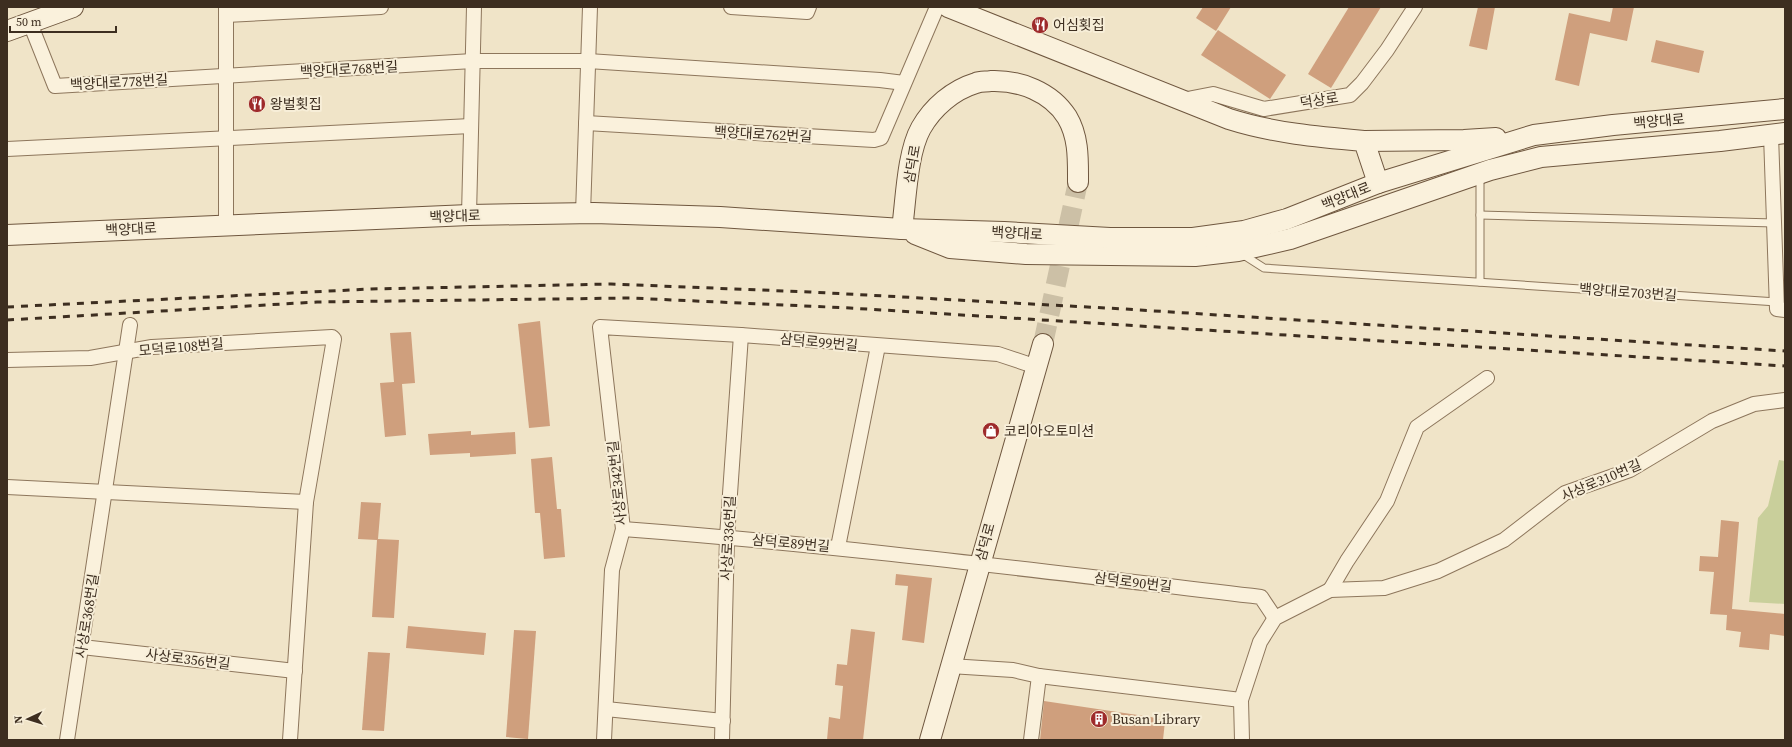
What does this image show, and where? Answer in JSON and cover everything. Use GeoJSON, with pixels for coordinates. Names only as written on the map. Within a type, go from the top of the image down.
{"type":"FeatureCollection","features":[{"type":"Feature","properties":{"kind":"main road"},"geometry":{"type":"LineString","coordinates":[[7,31],[30,23],[50,11],[73,7]]}},
{"type":"Feature","properties":{"kind":"main road"},"geometry":{"type":"LineString","coordinates":[[948,7],[1181,101],[1255,127],[1301,136],[1364,141],[1464,140],[1534,135]]}},
{"type":"Feature","properties":{"kind":"main road","name":"삼덕로"},"geometry":{"type":"LineString","coordinates":[[902,229],[912,150],[920,129],[929,115],[941,103],[958,90],[977,82],[1015,82],[1036,89],[1052,101],[1067,117],[1074,132],[1079,154],[1078,182]]}},
{"type":"Feature","properties":{"kind":"main road","name":"백양대로"},"geometry":{"type":"LineString","coordinates":[[7,235],[469,215],[583,213],[720,217],[902,229],[1004,232],[1110,238],[1193,238],[1244,231],[1287,219],[1378,183],[1534,135],[1613,125],[1785,109]]}},
{"type":"Feature","properties":{"kind":"main road","name":"백양대로"},"geometry":{"type":"LineString","coordinates":[[902,229],[950,248],[1026,254],[1195,256],[1238,251],[1290,239],[1480,174],[1541,157],[1778,134]]}},
{"type":"Feature","properties":{"kind":"main road"},"geometry":{"type":"LineString","coordinates":[[1364,141],[1378,183]]}},
{"type":"Feature","properties":{"kind":"main road","name":"삼덕로"},"geometry":{"type":"LineString","coordinates":[[930,740],[979,564],[1037,367],[1042,344]]}},
{"type":"Feature","properties":{"kind":"street"},"geometry":{"type":"LineString","coordinates":[[226,225],[226,11],[380,7]]}},
{"type":"Feature","properties":{"kind":"street"},"geometry":{"type":"LineString","coordinates":[[469,215],[474,7]]}},
{"type":"Feature","properties":{"kind":"street"},"geometry":{"type":"LineString","coordinates":[[583,213],[590,7]]}},
{"type":"Feature","properties":{"kind":"street"},"geometry":{"type":"LineString","coordinates":[[731,7],[807,12],[809,7]]}},
{"type":"Feature","properties":{"kind":"street","name":"백양대로762번길"},"geometry":{"type":"LineString","coordinates":[[586,123],[874,140],[881,138],[936,7]]}},
{"type":"Feature","properties":{"kind":"street","name":"덕상로"},"geometry":{"type":"LineString","coordinates":[[1181,101],[1213,94],[1264,109],[1350,95],[1362,83],[1387,50],[1415,7]]}},
{"type":"Feature","properties":{"kind":"street","name":"백양대로778번길"},"geometry":{"type":"LineString","coordinates":[[30,23],[55,86],[226,76]]}},
{"type":"Feature","properties":{"kind":"street","name":"백양대로768번길"},"geometry":{"type":"LineString","coordinates":[[226,76],[473,61],[588,61]]}},
{"type":"Feature","properties":{"kind":"street"},"geometry":{"type":"LineString","coordinates":[[588,61],[880,80],[904,83]]}},
{"type":"Feature","properties":{"kind":"street"},"geometry":{"type":"LineString","coordinates":[[7,149],[471,126]]}},
{"type":"Feature","properties":{"kind":"street","name":"백양대로703번길"},"geometry":{"type":"LineString","coordinates":[[1778,134],[1774,223],[1781,306]]}},
{"type":"Feature","properties":{"kind":"street","name":"사상로368번길"},"geometry":{"type":"LineString","coordinates":[[67,740],[130,325]]}},
{"type":"Feature","properties":{"kind":"street","name":"삼덕로99번길"},"geometry":{"type":"LineString","coordinates":[[600,327],[741,335],[998,354],[1037,367]]}},
{"type":"Feature","properties":{"kind":"street","name":"사상로342번길"},"geometry":{"type":"LineString","coordinates":[[600,327],[623,529],[612,570],[604,740]]}},
{"type":"Feature","properties":{"kind":"street","name":"사상로336번길"},"geometry":{"type":"LineString","coordinates":[[722,740],[727,537],[741,335]]}},
{"type":"Feature","properties":{"kind":"street","name":"모덕로108번길"},"geometry":{"type":"LineString","coordinates":[[7,360],[90,358],[152,347],[332,336],[334,339],[306,502]]}},
{"type":"Feature","properties":{"kind":"street","name":"삼덕로89번길"},"geometry":{"type":"LineString","coordinates":[[838,547],[878,346]]}},
{"type":"Feature","properties":{"kind":"street"},"geometry":{"type":"LineString","coordinates":[[1330,590],[1347,561],[1387,501],[1417,427],[1486,378]]}},
{"type":"Feature","properties":{"kind":"street","name":"사상로310번길"},"geometry":{"type":"LineString","coordinates":[[1275,618],[1330,590],[1384,588],[1438,571],[1504,540],[1565,492],[1630,470],[1712,421],[1754,404],[1785,400]]}},
{"type":"Feature","properties":{"kind":"street"},"geometry":{"type":"LineString","coordinates":[[7,487],[306,502],[290,740]]}},
{"type":"Feature","properties":{"kind":"street","name":"삼덕로89번길"},"geometry":{"type":"LineString","coordinates":[[623,529],[838,547],[979,564]]}},
{"type":"Feature","properties":{"kind":"street","name":"삼덕로90번길"},"geometry":{"type":"LineString","coordinates":[[979,564],[1261,597],[1275,618]]}},
{"type":"Feature","properties":{"kind":"street"},"geometry":{"type":"LineString","coordinates":[[1242,740],[1241,700],[1260,642],[1275,618]]}},
{"type":"Feature","properties":{"kind":"street","name":"사상로356번길"},"geometry":{"type":"LineString","coordinates":[[82,647],[295,671]]}},
{"type":"Feature","properties":{"kind":"street"},"geometry":{"type":"LineString","coordinates":[[950,666],[1013,670],[1039,676],[1241,700]]}},
{"type":"Feature","properties":{"kind":"street"},"geometry":{"type":"LineString","coordinates":[[1032,740],[1039,676]]}},
{"type":"Feature","properties":{"kind":"street"},"geometry":{"type":"LineString","coordinates":[[606,709],[723,721]]}},
{"type":"Feature","properties":{"kind":"lane"},"geometry":{"type":"LineString","coordinates":[[1238,251],[1264,268],[1480,282],[1480,174]]}},
{"type":"Feature","properties":{"kind":"lane"},"geometry":{"type":"LineString","coordinates":[[1480,215],[1774,223]]}},
{"type":"Feature","properties":{"kind":"lane","name":"백양대로703번길"},"geometry":{"type":"LineString","coordinates":[[1480,282],[1781,306]]}},
{"type":"Feature","properties":{"kind":"green space"},"geometry":{"type":"Polygon","coordinates":[[[1779,460],[1785,461],[1785,604],[1749,602],[1758,518],[1768,506],[1779,460]]]}},
{"type":"Feature","properties":{"kind":"building"},"geometry":{"type":"Polygon","coordinates":[[[1203,7],[1231,7],[1216,31],[1196,18],[1203,7]]]}},
{"type":"Feature","properties":{"kind":"building"},"geometry":{"type":"Polygon","coordinates":[[[1349,7],[1381,7],[1331,88],[1308,74],[1349,7]]]}},
{"type":"Feature","properties":{"kind":"building"},"geometry":{"type":"Polygon","coordinates":[[[1478,7],[1495,7],[1487,50],[1469,46],[1478,7]]]}},
{"type":"Feature","properties":{"kind":"building"},"geometry":{"type":"Polygon","coordinates":[[[1613,7],[1634,7],[1627,41],[1590,33],[1579,86],[1555,80],[1569,13],[1610,22],[1613,7]]]}},
{"type":"Feature","properties":{"kind":"building"},"geometry":{"type":"Polygon","coordinates":[[[1218,30],[1286,75],[1270,99],[1201,55],[1218,30]]]}},
{"type":"Feature","properties":{"kind":"building"},"geometry":{"type":"Polygon","coordinates":[[[1656,40],[1704,51],[1699,73],[1651,62],[1656,40]]]}},
{"type":"Feature","properties":{"kind":"building"},"geometry":{"type":"Polygon","coordinates":[[[540,321],[550,426],[529,428],[518,324],[540,321]]]}},
{"type":"Feature","properties":{"kind":"building"},"geometry":{"type":"Polygon","coordinates":[[[411,332],[415,383],[402,384],[406,435],[385,437],[380,383],[394,382],[390,333],[411,332]]]}},
{"type":"Feature","properties":{"kind":"building"},"geometry":{"type":"Polygon","coordinates":[[[471,431],[471,435],[515,432],[516,454],[470,457],[470,453],[430,455],[428,434],[471,431]]]}},
{"type":"Feature","properties":{"kind":"building"},"geometry":{"type":"Polygon","coordinates":[[[552,457],[557,509],[561,509],[565,557],[544,559],[540,513],[535,513],[531,459],[552,457]]]}},
{"type":"Feature","properties":{"kind":"building"},"geometry":{"type":"Polygon","coordinates":[[[361,502],[381,503],[378,539],[399,540],[394,618],[372,617],[377,540],[358,539],[361,502]]]}},
{"type":"Feature","properties":{"kind":"building"},"geometry":{"type":"Polygon","coordinates":[[[1721,520],[1739,522],[1732,609],[1785,614],[1785,636],[1770,634],[1769,650],[1739,647],[1741,632],[1726,630],[1727,615],[1710,614],[1714,572],[1699,571],[1700,556],[1718,557],[1721,520]]]}},
{"type":"Feature","properties":{"kind":"building"},"geometry":{"type":"Polygon","coordinates":[[[896,574],[932,578],[924,643],[902,640],[908,586],[895,585],[896,574]]]}},
{"type":"Feature","properties":{"kind":"building"},"geometry":{"type":"Polygon","coordinates":[[[408,626],[486,633],[484,655],[406,648],[408,626]]]}},
{"type":"Feature","properties":{"kind":"building"},"geometry":{"type":"Polygon","coordinates":[[[851,629],[875,632],[863,740],[827,740],[829,717],[840,719],[843,686],[835,685],[837,664],[847,665],[851,629]]]}},
{"type":"Feature","properties":{"kind":"building"},"geometry":{"type":"Polygon","coordinates":[[[514,630],[536,631],[528,739],[506,737],[514,630]]]}},
{"type":"Feature","properties":{"kind":"building"},"geometry":{"type":"Polygon","coordinates":[[[368,652],[390,653],[384,731],[362,730],[368,652]]]}},
{"type":"Feature","properties":{"kind":"building","name":"Busan Library"},"geometry":{"type":"Polygon","coordinates":[[[1044,701],[1151,717],[1165,721],[1163,740],[1040,740],[1044,701]]]}},
{"type":"Feature","properties":{"kind":"tunnel"},"geometry":{"type":"LineString","coordinates":[[1043,344],[1078,182]]}},
{"type":"Feature","properties":{"kind":"railway"},"geometry":{"type":"LineString","coordinates":[[7,307],[371,289],[611,284],[810,292],[1124,309],[1785,351]]}},
{"type":"Feature","properties":{"kind":"railway"},"geometry":{"type":"LineString","coordinates":[[7,320],[317,302],[630,298],[850,308],[1785,366]]}},
{"type":"Feature","properties":{"kind":"place","name":"어심횟집"},"geometry":{"type":"Point","coordinates":[1040,25]}},
{"type":"Feature","properties":{"kind":"place","name":"왕벌횟집"},"geometry":{"type":"Point","coordinates":[257,104]}},
{"type":"Feature","properties":{"kind":"place","name":"코리아오토미션"},"geometry":{"type":"Point","coordinates":[991,431]}},
{"type":"Feature","properties":{"kind":"place","name":"Busan Library"},"geometry":{"type":"Point","coordinates":[1099,719]}}]}
